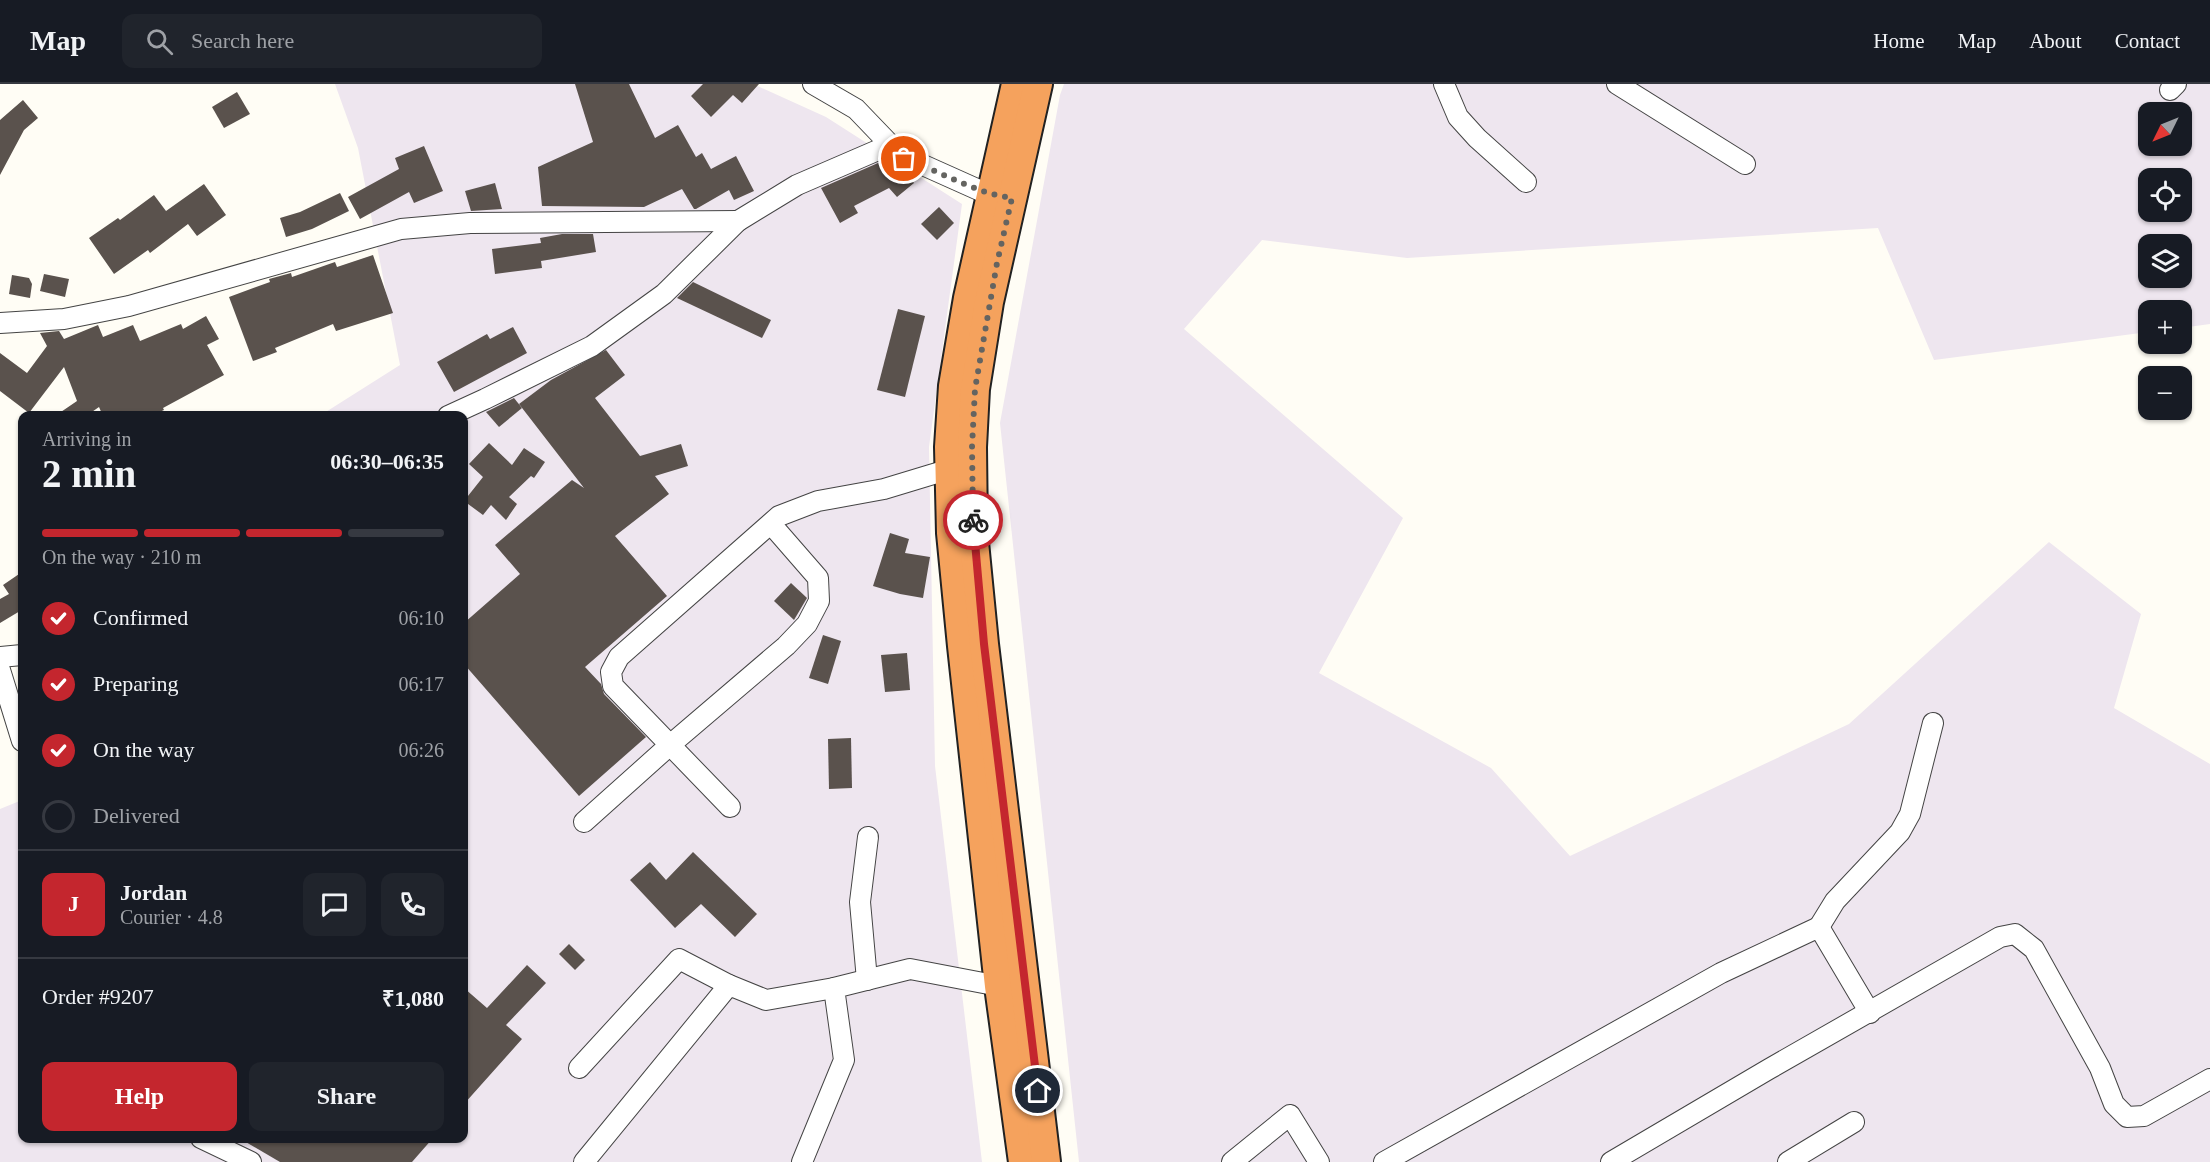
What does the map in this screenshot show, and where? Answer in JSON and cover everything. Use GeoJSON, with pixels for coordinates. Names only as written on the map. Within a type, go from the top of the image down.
{"type":"FeatureCollection","features":[{"type":"Feature","properties":{"kind":"highway"},"geometry":{"type":"LineString","coordinates":[[1025,91],[1001,197],[997,263],[975,389],[972,447],[973,532],[984,644],[1046,1162]]}},
{"type":"Feature","properties":{"kind":"highway"},"geometry":{"type":"LineString","coordinates":[[1001,197],[975,258],[953,386],[950,469],[951,533],[999,986],[1023,1162]]}},
{"type":"Feature","properties":{"kind":"street"},"geometry":{"type":"LineString","coordinates":[[813,84],[856,109],[904,159]]}},
{"type":"Feature","properties":{"kind":"street"},"geometry":{"type":"LineString","coordinates":[[1444,84],[1458,117],[1477,138],[1526,182]]}},
{"type":"Feature","properties":{"kind":"street"},"geometry":{"type":"LineString","coordinates":[[1617,84],[1745,164]]}},
{"type":"Feature","properties":{"kind":"street"},"geometry":{"type":"LineString","coordinates":[[459,411],[592,346],[664,294],[738,221],[797,185],[878,150],[923,165],[1001,197]]}},
{"type":"Feature","properties":{"kind":"street"},"geometry":{"type":"LineString","coordinates":[[0,323],[64,319],[129,306],[401,229],[470,223],[738,221]]}},
{"type":"Feature","properties":{"kind":"street"},"geometry":{"type":"LineString","coordinates":[[730,807],[613,686],[611,672],[619,657],[779,516],[818,501],[884,489],[950,469]]}},
{"type":"Feature","properties":{"kind":"street"},"geometry":{"type":"LineString","coordinates":[[584,822],[786,646],[807,624],[819,601],[818,578],[771,524]]}},
{"type":"Feature","properties":{"kind":"street"},"geometry":{"type":"LineString","coordinates":[[0,657],[18,655]]}},
{"type":"Feature","properties":{"kind":"street"},"geometry":{"type":"LineString","coordinates":[[0,670],[18,728]]}},
{"type":"Feature","properties":{"kind":"street"},"geometry":{"type":"LineString","coordinates":[[1384,1162],[1721,973],[1820,927],[1834,901],[1900,832],[1910,814],[1933,723]]}},
{"type":"Feature","properties":{"kind":"street"},"geometry":{"type":"LineString","coordinates":[[867,980],[860,902],[868,837]]}},
{"type":"Feature","properties":{"kind":"street"},"geometry":{"type":"LineString","coordinates":[[1820,927],[1870,1013]]}},
{"type":"Feature","properties":{"kind":"street"},"geometry":{"type":"LineString","coordinates":[[1611,1162],[2000,937],[2015,934],[2034,949],[2100,1068],[2114,1104],[2127,1117],[2144,1116],[2210,1079]]}},
{"type":"Feature","properties":{"kind":"street"},"geometry":{"type":"LineString","coordinates":[[579,1068],[679,959],[729,985],[765,999],[834,987],[910,969],[999,986]]}},
{"type":"Feature","properties":{"kind":"street"},"geometry":{"type":"LineString","coordinates":[[584,1162],[729,985]]}},
{"type":"Feature","properties":{"kind":"street"},"geometry":{"type":"LineString","coordinates":[[802,1162],[844,1059],[834,987]]}},
{"type":"Feature","properties":{"kind":"street"},"geometry":{"type":"LineString","coordinates":[[1232,1162],[1290,1115],[1319,1162]]}},
{"type":"Feature","properties":{"kind":"street"},"geometry":{"type":"LineString","coordinates":[[1788,1162],[1854,1122]]}},
{"type":"Feature","properties":{"kind":"street"},"geometry":{"type":"LineString","coordinates":[[211,1143],[251,1162]]}},
{"type":"Feature","properties":{"kind":"shaded area"},"geometry":{"type":"Polygon","coordinates":[[[335,84],[753,84],[826,117],[962,204],[929,447],[935,766],[982,1162],[0,1162],[0,809],[18,802],[18,1143],[468,1143],[468,411],[327,411],[400,365],[358,148],[335,84]]]}},
{"type":"Feature","properties":{"kind":"shaded area"},"geometry":{"type":"Polygon","coordinates":[[[1064,84],[2210,84],[2210,324],[2192,326],[2192,300],[2138,300],[2138,333],[1934,360],[1878,228],[1407,258],[1262,240],[1184,329],[1403,518],[1319,673],[1491,768],[1570,856],[1849,724],[2049,542],[2141,614],[2114,708],[2210,764],[2210,1162],[1079,1162],[1000,423],[1060,95],[1064,84]]]}},
{"type":"Feature","properties":{"kind":"building"},"geometry":{"type":"Polygon","coordinates":[[[575,84],[629,84],[655,138],[678,125],[696,157],[702,153],[711,169],[736,156],[754,191],[734,200],[729,190],[696,209],[682,189],[644,207],[542,206],[538,167],[593,142],[575,84]]]}},
{"type":"Feature","properties":{"kind":"building"},"geometry":{"type":"Polygon","coordinates":[[[703,84],[759,84],[742,103],[733,95],[711,117],[691,96],[703,84]]]}},
{"type":"Feature","properties":{"kind":"building"},"geometry":{"type":"Polygon","coordinates":[[[237,92],[250,114],[224,128],[212,107],[237,92]]]}},
{"type":"Feature","properties":{"kind":"building"},"geometry":{"type":"Polygon","coordinates":[[[23,100],[38,118],[24,130],[0,175],[0,120],[23,100]]]}},
{"type":"Feature","properties":{"kind":"building"},"geometry":{"type":"Polygon","coordinates":[[[424,146],[443,191],[414,203],[409,192],[360,219],[348,197],[399,169],[395,158],[424,146]]]}},
{"type":"Feature","properties":{"kind":"building"},"geometry":{"type":"Polygon","coordinates":[[[878,163],[885,165],[893,177],[901,171],[906,172],[914,183],[897,197],[889,188],[854,206],[858,213],[840,223],[821,188],[878,163]]]}},
{"type":"Feature","properties":{"kind":"building"},"geometry":{"type":"Polygon","coordinates":[[[495,183],[502,209],[471,211],[465,191],[495,183]]]}},
{"type":"Feature","properties":{"kind":"building"},"geometry":{"type":"Polygon","coordinates":[[[204,184],[226,215],[197,236],[188,224],[150,253],[148,250],[114,274],[89,238],[118,218],[120,220],[154,195],[166,211],[204,184]]]}},
{"type":"Feature","properties":{"kind":"building"},"geometry":{"type":"Polygon","coordinates":[[[340,193],[349,211],[312,229],[286,237],[280,218],[300,212],[340,193]]]}},
{"type":"Feature","properties":{"kind":"building"},"geometry":{"type":"Polygon","coordinates":[[[939,207],[954,223],[937,240],[921,224],[939,207]]]}},
{"type":"Feature","properties":{"kind":"building"},"geometry":{"type":"Polygon","coordinates":[[[562,234],[593,234],[596,252],[541,261],[542,268],[495,274],[492,249],[541,243],[540,238],[562,234]]]}},
{"type":"Feature","properties":{"kind":"building"},"geometry":{"type":"Polygon","coordinates":[[[373,255],[393,313],[336,331],[333,324],[275,348],[277,352],[253,361],[229,297],[270,282],[269,279],[291,273],[292,277],[335,262],[337,267],[373,255]]]}},
{"type":"Feature","properties":{"kind":"building"},"geometry":{"type":"Polygon","coordinates":[[[44,274],[69,279],[65,297],[40,291],[44,274]]]}},
{"type":"Feature","properties":{"kind":"building"},"geometry":{"type":"Polygon","coordinates":[[[12,275],[29,278],[32,284],[30,298],[9,294],[12,275]]]}},
{"type":"Feature","properties":{"kind":"building"},"geometry":{"type":"Polygon","coordinates":[[[693,282],[771,320],[762,338],[677,298],[693,282]]]}},
{"type":"Feature","properties":{"kind":"building"},"geometry":{"type":"Polygon","coordinates":[[[898,309],[925,316],[905,397],[877,390],[898,309]]]}},
{"type":"Feature","properties":{"kind":"building"},"geometry":{"type":"Polygon","coordinates":[[[206,316],[219,339],[207,345],[224,375],[163,408],[162,411],[101,411],[99,407],[93,411],[62,411],[77,401],[64,367],[31,411],[26,411],[0,391],[0,353],[27,373],[47,346],[40,333],[59,331],[64,339],[98,325],[103,337],[133,325],[140,341],[181,324],[183,329],[206,316]]]}},
{"type":"Feature","properties":{"kind":"building"},"geometry":{"type":"Polygon","coordinates":[[[513,327],[527,353],[454,392],[437,362],[487,334],[490,339],[513,327]]]}},
{"type":"Feature","properties":{"kind":"building"},"geometry":{"type":"Polygon","coordinates":[[[606,350],[625,375],[595,398],[640,456],[681,444],[688,466],[655,476],[669,494],[615,536],[667,596],[585,667],[601,684],[604,694],[646,737],[579,796],[468,669],[468,620],[520,574],[495,545],[572,480],[584,488],[519,404],[551,380],[606,350]]]}},
{"type":"Feature","properties":{"kind":"building"},"geometry":{"type":"Polygon","coordinates":[[[514,398],[522,408],[499,427],[486,412],[514,398]]]}},
{"type":"Feature","properties":{"kind":"building"},"geometry":{"type":"Polygon","coordinates":[[[489,443],[512,465],[524,448],[545,462],[534,478],[531,476],[509,497],[517,504],[506,520],[491,505],[483,515],[468,504],[468,496],[483,477],[469,464],[489,443]]]}},
{"type":"Feature","properties":{"kind":"building"},"geometry":{"type":"Polygon","coordinates":[[[890,533],[909,539],[905,553],[930,557],[923,598],[873,586],[890,533]]]}},
{"type":"Feature","properties":{"kind":"building"},"geometry":{"type":"Polygon","coordinates":[[[18,575],[18,612],[0,623],[0,599],[9,594],[3,585],[18,575]]]}},
{"type":"Feature","properties":{"kind":"building"},"geometry":{"type":"Polygon","coordinates":[[[791,583],[807,598],[794,620],[774,601],[791,583]]]}},
{"type":"Feature","properties":{"kind":"building"},"geometry":{"type":"Polygon","coordinates":[[[823,635],[841,641],[828,684],[809,678],[823,635]]]}},
{"type":"Feature","properties":{"kind":"building"},"geometry":{"type":"Polygon","coordinates":[[[907,653],[910,690],[885,692],[881,655],[907,653]]]}},
{"type":"Feature","properties":{"kind":"building"},"geometry":{"type":"Polygon","coordinates":[[[851,738],[852,788],[829,789],[828,739],[851,738]]]}},
{"type":"Feature","properties":{"kind":"building"},"geometry":{"type":"Polygon","coordinates":[[[693,852],[757,914],[735,937],[701,904],[675,928],[630,880],[650,862],[666,880],[693,852]]]}},
{"type":"Feature","properties":{"kind":"building"},"geometry":{"type":"Polygon","coordinates":[[[569,944],[585,960],[575,970],[559,954],[569,944]]]}},
{"type":"Feature","properties":{"kind":"building"},"geometry":{"type":"Polygon","coordinates":[[[527,965],[546,983],[506,1025],[522,1039],[468,1100],[468,991],[487,1008],[527,965]]]}},
{"type":"Feature","properties":{"kind":"building"},"geometry":{"type":"Polygon","coordinates":[[[248,1143],[429,1143],[412,1162],[280,1162],[248,1143]]]}},
{"type":"Feature","properties":{"kind":"way so far"},"geometry":{"type":"LineString","coordinates":[[904,159],[923,165],[990,195],[1012,198],[989,302],[975,389],[972,447],[973,520]]}},
{"type":"Feature","properties":{"kind":"route"},"geometry":{"type":"LineString","coordinates":[[973,520],[984,644],[1038,1091]]}}]}
